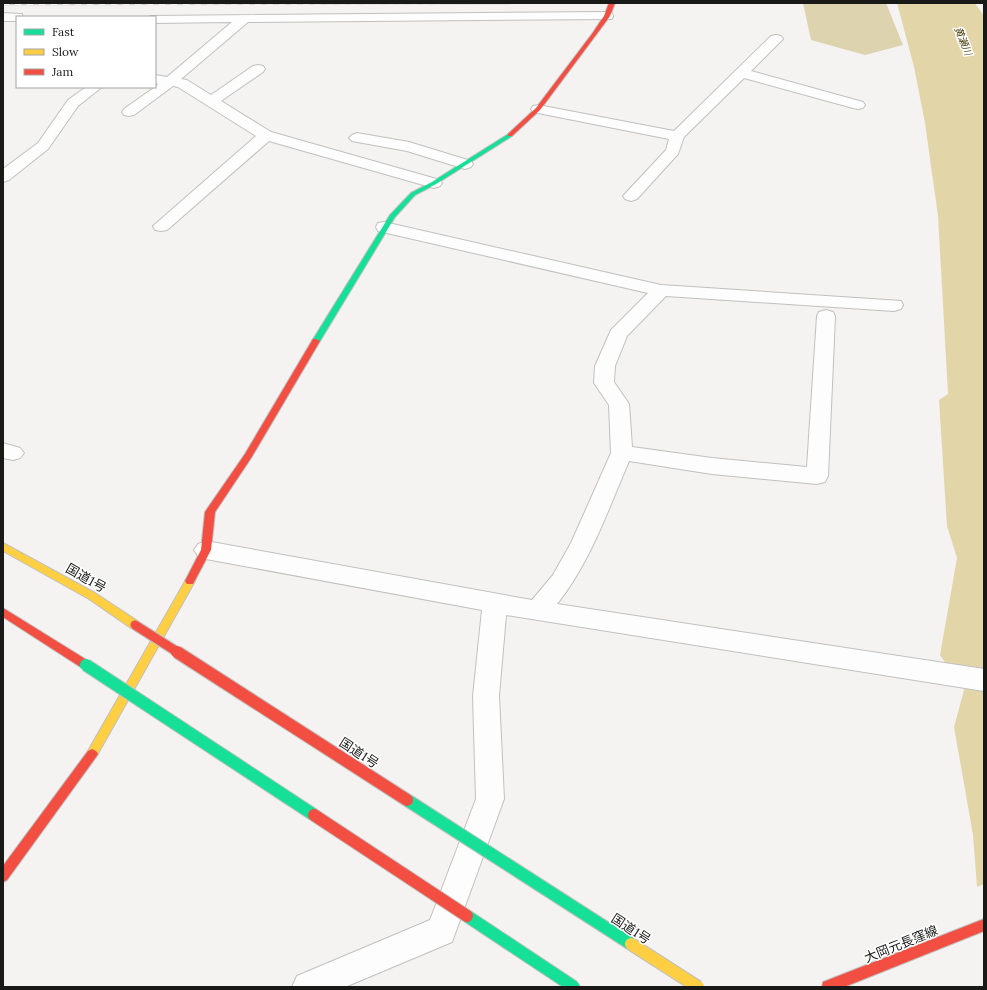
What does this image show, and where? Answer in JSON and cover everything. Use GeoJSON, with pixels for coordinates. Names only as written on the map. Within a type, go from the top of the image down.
{"type":"FeatureCollection","features":[{"type":"Feature","properties":{"kind":"main road"},"geometry":{"type":"LineString","coordinates":[[3,876],[88,760],[179,601],[206,550],[210,512],[248,456],[384,227],[392,216],[413,194],[434,183],[506,139],[538,109],[594,35],[607,16],[612,3]]}},
{"type":"Feature","properties":{"kind":"main road","name":"国道1号"},"geometry":{"type":"LineString","coordinates":[[3,546],[92,596],[698,987]]}},
{"type":"Feature","properties":{"kind":"main road"},"geometry":{"type":"LineString","coordinates":[[22,547],[92,596]]}},
{"type":"Feature","properties":{"kind":"main road"},"geometry":{"type":"LineString","coordinates":[[3,612],[86,665],[574,987]]}},
{"type":"Feature","properties":{"kind":"main road","name":"大岡元長窪線"},"geometry":{"type":"LineString","coordinates":[[828,987],[984,924]]}},
{"type":"Feature","properties":{"kind":"street"},"geometry":{"type":"LineString","coordinates":[[162,16],[244,19],[607,16]]}},
{"type":"Feature","properties":{"kind":"street"},"geometry":{"type":"LineString","coordinates":[[3,17],[16,17]]}},
{"type":"Feature","properties":{"kind":"street"},"geometry":{"type":"LineString","coordinates":[[162,80],[244,19]]}},
{"type":"Feature","properties":{"kind":"street"},"geometry":{"type":"LineString","coordinates":[[631,196],[673,151],[677,136],[776,39]]}},
{"type":"Feature","properties":{"kind":"street"},"geometry":{"type":"LineString","coordinates":[[211,101],[258,69]]}},
{"type":"Feature","properties":{"kind":"street"},"geometry":{"type":"LineString","coordinates":[[742,73],[858,105]]}},
{"type":"Feature","properties":{"kind":"street"},"geometry":{"type":"LineString","coordinates":[[162,80],[182,83],[266,135],[434,183]]}},
{"type":"Feature","properties":{"kind":"street"},"geometry":{"type":"LineString","coordinates":[[3,177],[43,146],[73,103],[94,88]]}},
{"type":"Feature","properties":{"kind":"street"},"geometry":{"type":"LineString","coordinates":[[129,112],[154,88]]}},
{"type":"Feature","properties":{"kind":"street"},"geometry":{"type":"LineString","coordinates":[[538,109],[677,136]]}},
{"type":"Feature","properties":{"kind":"street"},"geometry":{"type":"LineString","coordinates":[[341,157],[369,124]]}},
{"type":"Feature","properties":{"kind":"street"},"geometry":{"type":"LineString","coordinates":[[161,226],[266,135]]}},
{"type":"Feature","properties":{"kind":"street"},"geometry":{"type":"LineString","coordinates":[[357,138],[409,147],[465,164]]}},
{"type":"Feature","properties":{"kind":"street"},"geometry":{"type":"LineString","coordinates":[[384,227],[661,290],[894,305]]}},
{"type":"Feature","properties":{"kind":"street"},"geometry":{"type":"LineString","coordinates":[[537,611],[561,582],[582,543],[622,453],[619,404],[604,383],[605,366],[618,334],[661,290]]}},
{"type":"Feature","properties":{"kind":"street"},"geometry":{"type":"LineString","coordinates":[[622,453],[712,466],[817,476],[826,316]]}},
{"type":"Feature","properties":{"kind":"street"},"geometry":{"type":"LineString","coordinates":[[206,550],[495,604],[984,680]]}},
{"type":"Feature","properties":{"kind":"street"},"geometry":{"type":"LineString","coordinates":[[308,987],[441,931],[490,798],[486,696],[495,604]]}},
{"type":"Feature","properties":{"kind":"shaded area"},"geometry":{"type":"Polygon","coordinates":[[[803,3],[886,3],[903,45],[865,55],[811,40],[803,3]]]}},
{"type":"Feature","properties":{"kind":"water","name":"黄瀬川"},"geometry":{"type":"Polygon","coordinates":[[[897,3],[975,3],[984,16],[984,977],[973,835],[954,727],[964,690],[940,655],[957,558],[947,526],[939,400],[948,394],[938,216],[925,123],[914,67],[897,3]]]}},
{"type":"Feature","properties":{"kind":"pier"},"geometry":{"type":"Polygon","coordinates":[[[984,884],[984,973],[982,974],[975,888],[984,884]]]}},
{"type":"Feature","properties":{"kind":"railway"},"geometry":{"type":"LineString","coordinates":[[3,4],[510,3]]}},
{"type":"Feature","properties":{"kind":"traffic: fast"},"geometry":{"type":"LineString","coordinates":[[316,341],[392,216],[413,194],[434,183],[510,135]]}},
{"type":"Feature","properties":{"kind":"traffic: fast"},"geometry":{"type":"LineString","coordinates":[[86,665],[314,815]]}},
{"type":"Feature","properties":{"kind":"traffic: fast"},"geometry":{"type":"LineString","coordinates":[[407,800],[631,944]]}},
{"type":"Feature","properties":{"kind":"traffic: fast"},"geometry":{"type":"LineString","coordinates":[[467,916],[574,987]]}},
{"type":"Feature","properties":{"kind":"traffic: slow"},"geometry":{"type":"LineString","coordinates":[[3,547],[92,596],[135,625]]}},
{"type":"Feature","properties":{"kind":"traffic: slow"},"geometry":{"type":"LineString","coordinates":[[92,754],[190,581]]}},
{"type":"Feature","properties":{"kind":"traffic: slow"},"geometry":{"type":"LineString","coordinates":[[631,944],[698,987]]}},
{"type":"Feature","properties":{"kind":"traffic: jam"},"geometry":{"type":"LineString","coordinates":[[510,135],[538,109],[594,35],[607,16],[612,3]]}},
{"type":"Feature","properties":{"kind":"traffic: jam"},"geometry":{"type":"LineString","coordinates":[[190,581],[206,550],[210,512],[248,456],[316,341]]}},
{"type":"Feature","properties":{"kind":"traffic: jam"},"geometry":{"type":"LineString","coordinates":[[3,612],[86,665]]}},
{"type":"Feature","properties":{"kind":"traffic: jam"},"geometry":{"type":"LineString","coordinates":[[135,625],[407,800]]}},
{"type":"Feature","properties":{"kind":"traffic: jam"},"geometry":{"type":"LineString","coordinates":[[3,876],[92,754]]}},
{"type":"Feature","properties":{"kind":"traffic: jam"},"geometry":{"type":"LineString","coordinates":[[314,815],[467,916]]}},
{"type":"Feature","properties":{"kind":"traffic: jam"},"geometry":{"type":"LineString","coordinates":[[828,987],[984,925]]}}]}
